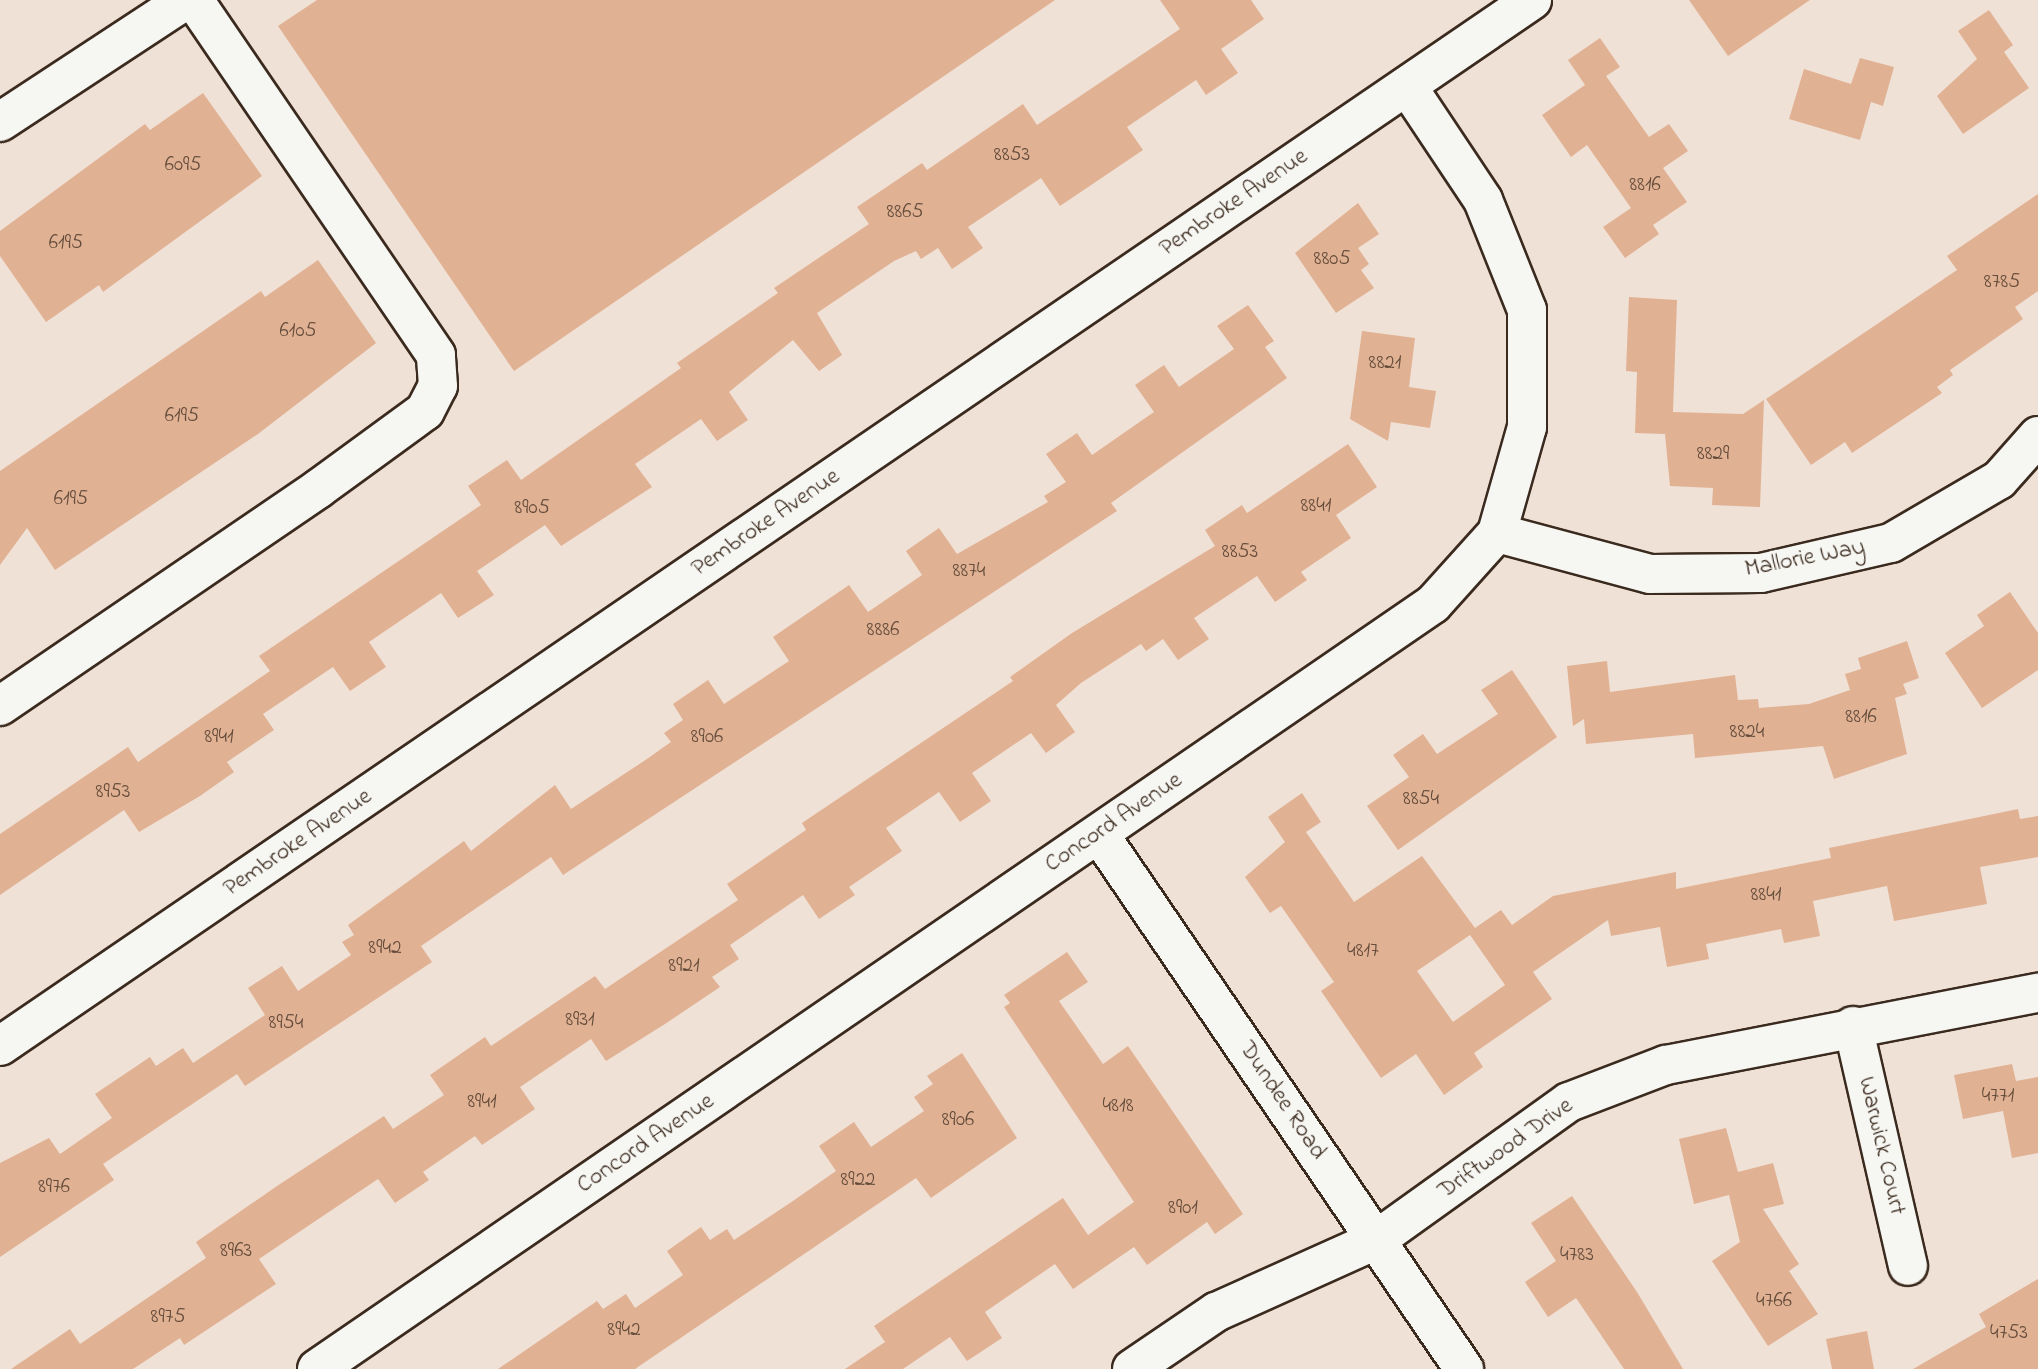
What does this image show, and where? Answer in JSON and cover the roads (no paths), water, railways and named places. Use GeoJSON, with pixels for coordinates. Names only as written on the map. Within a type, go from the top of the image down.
{"type":"FeatureCollection","features":[{"type":"Feature","properties":{"kind":"street"},"geometry":{"type":"LineString","coordinates":[[0,122],[186,0]]}},
{"type":"Feature","properties":{"kind":"street"},"geometry":{"type":"LineString","coordinates":[[0,706],[318,489],[425,411],[438,386],[436,355],[194,0]]}},
{"type":"Feature","properties":{"kind":"street","name":"Pembroke Avenue"},"geometry":{"type":"LineString","coordinates":[[0,1046],[1532,0]]}},
{"type":"Feature","properties":{"kind":"street","name":"Concord Avenue"},"geometry":{"type":"LineString","coordinates":[[317,1369],[1433,604],[1497,533],[1527,427],[1527,310],[1483,200],[1406,86]]}},
{"type":"Feature","properties":{"kind":"street","name":"Mallorie Way"},"geometry":{"type":"LineString","coordinates":[[1497,533],[1650,574],[1761,573],[1891,543],[1999,480],[2038,436]]}},
{"type":"Feature","properties":{"kind":"street","name":"Dundee Road"},"geometry":{"type":"LineString","coordinates":[[1099,834],[1464,1369]]}},
{"type":"Feature","properties":{"kind":"street","name":"Driftwood Drive"},"geometry":{"type":"LineString","coordinates":[[1132,1369],[1216,1312],[1376,1240],[1569,1101],[1667,1065],[1853,1026],[2038,993]]}},
{"type":"Feature","properties":{"kind":"street","name":"Warwick Court"},"geometry":{"type":"LineString","coordinates":[[1853,1026],[1908,1266]]}}]}
